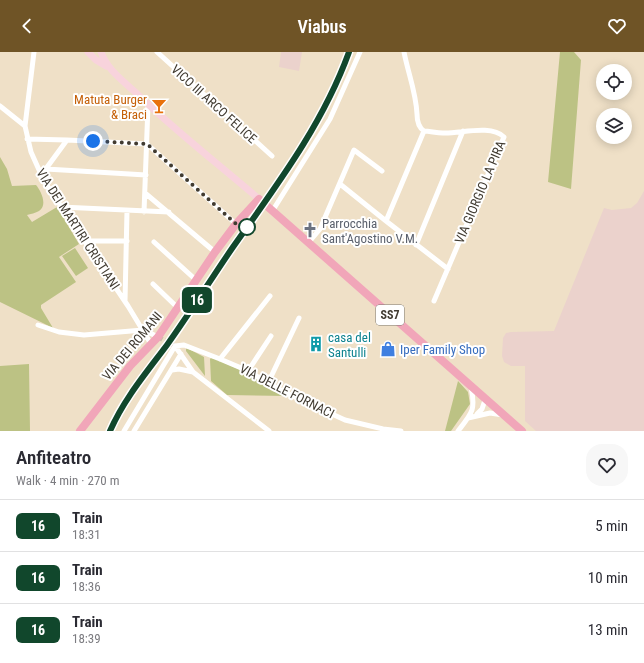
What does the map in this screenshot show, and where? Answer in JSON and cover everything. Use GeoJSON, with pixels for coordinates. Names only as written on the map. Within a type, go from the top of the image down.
{"type":"FeatureCollection","features":[{"type":"Feature","properties":{"kind":"main road","name":"SS7"},"geometry":{"type":"LineString","coordinates":[[88,52],[96,60],[108,67]]}},
{"type":"Feature","properties":{"kind":"main road","name":"SS7"},"geometry":{"type":"LineString","coordinates":[[101,52],[102,59],[108,67],[148,105],[273,210],[485,400],[522,431]]}},
{"type":"Feature","properties":{"kind":"main road","name":"VIA DEI ROMANI"},"geometry":{"type":"LineString","coordinates":[[80,431],[130,366],[158,337],[215,252],[236,224],[259,199]]}},
{"type":"Feature","properties":{"kind":"street","name":"VIA DEI MARTIRI CRISTIANI"},"geometry":{"type":"LineString","coordinates":[[34,52],[24,126],[30,152],[41,175],[151,344]]}},
{"type":"Feature","properties":{"kind":"street","name":"VICO III ARCO FELICE"},"geometry":{"type":"LineString","coordinates":[[157,52],[272,156]]}},
{"type":"Feature","properties":{"kind":"street"},"geometry":{"type":"LineString","coordinates":[[273,210],[330,119],[360,52]]}},
{"type":"Feature","properties":{"kind":"street"},"geometry":{"type":"LineString","coordinates":[[386,221],[424,131],[421,129],[417,119],[414,89],[404,52]]}},
{"type":"Feature","properties":{"kind":"street"},"geometry":{"type":"LineString","coordinates":[[144,212],[148,105]]}},
{"type":"Feature","properties":{"kind":"street"},"geometry":{"type":"LineString","coordinates":[[0,106],[24,126]]}},
{"type":"Feature","properties":{"kind":"street","name":"VIA GIORGIO LA PIRA"},"geometry":{"type":"LineString","coordinates":[[424,131],[442,133],[488,131],[501,134],[504,137],[434,301]]}},
{"type":"Feature","properties":{"kind":"street"},"geometry":{"type":"LineString","coordinates":[[416,245],[463,131]]}},
{"type":"Feature","properties":{"kind":"street"},"geometry":{"type":"LineString","coordinates":[[28,139],[147,144],[236,224]]}},
{"type":"Feature","properties":{"kind":"street"},"geometry":{"type":"LineString","coordinates":[[41,175],[67,140]]}},
{"type":"Feature","properties":{"kind":"street"},"geometry":{"type":"LineString","coordinates":[[309,242],[320,229],[354,150],[382,171]]}},
{"type":"Feature","properties":{"kind":"street"},"geometry":{"type":"LineString","coordinates":[[46,169],[146,175]]}},
{"type":"Feature","properties":{"kind":"street"},"geometry":{"type":"LineString","coordinates":[[340,184],[448,269]]}},
{"type":"Feature","properties":{"kind":"street"},"geometry":{"type":"LineString","coordinates":[[145,193],[215,252]]}},
{"type":"Feature","properties":{"kind":"street"},"geometry":{"type":"LineString","coordinates":[[61,206],[144,212],[169,212]]}},
{"type":"Feature","properties":{"kind":"street"},"geometry":{"type":"LineString","coordinates":[[125,302],[127,210]]}},
{"type":"Feature","properties":{"kind":"street"},"geometry":{"type":"LineString","coordinates":[[85,241],[127,241]]}},
{"type":"Feature","properties":{"kind":"street"},"geometry":{"type":"LineString","coordinates":[[154,242],[196,280]]}},
{"type":"Feature","properties":{"kind":"street"},"geometry":{"type":"LineString","coordinates":[[153,284],[178,308]]}},
{"type":"Feature","properties":{"kind":"street"},"geometry":{"type":"LineString","coordinates":[[220,359],[270,296]]}},
{"type":"Feature","properties":{"kind":"street"},"geometry":{"type":"LineString","coordinates":[[268,383],[299,318]]}},
{"type":"Feature","properties":{"kind":"street"},"geometry":{"type":"LineString","coordinates":[[38,325],[59,332],[84,335],[143,330],[158,337]]}},
{"type":"Feature","properties":{"kind":"street"},"geometry":{"type":"LineString","coordinates":[[143,353],[146,335]]}},
{"type":"Feature","properties":{"kind":"street"},"geometry":{"type":"LineString","coordinates":[[248,371],[271,336]]}},
{"type":"Feature","properties":{"kind":"street","name":"VIA DELLE FORNACI"},"geometry":{"type":"LineString","coordinates":[[175,346],[184,345],[248,371],[268,383],[345,420],[383,429],[401,431]]}},
{"type":"Feature","properties":{"kind":"street"},"geometry":{"type":"LineString","coordinates":[[124,431],[175,346],[193,372],[269,431]]}},
{"type":"Feature","properties":{"kind":"street"},"geometry":{"type":"LineString","coordinates":[[134,431],[181,354]]}},
{"type":"Feature","properties":{"kind":"street"},"geometry":{"type":"LineString","coordinates":[[172,370],[179,369],[193,372]]}},
{"type":"Feature","properties":{"kind":"street"},"geometry":{"type":"LineString","coordinates":[[458,431],[468,418],[473,407],[474,401],[471,387]]}},
{"type":"Feature","properties":{"kind":"street"},"geometry":{"type":"LineString","coordinates":[[473,407],[485,400]]}},
{"type":"Feature","properties":{"kind":"street"},"geometry":{"type":"LineString","coordinates":[[476,416],[482,409],[485,400]]}},
{"type":"Feature","properties":{"kind":"street"},"geometry":{"type":"LineString","coordinates":[[468,418],[490,413],[503,415]]}},
{"type":"Feature","properties":{"kind":"shaded area"},"geometry":{"type":"Polygon","coordinates":[[[281,52],[302,52],[299,71],[279,67],[281,52]]]}},
{"type":"Feature","properties":{"kind":"shaded area"},"geometry":{"type":"Polygon","coordinates":[[[644,191],[644,431],[536,431],[525,421],[525,366],[511,366],[504,362],[502,356],[503,338],[506,333],[511,332],[554,331],[604,208],[612,210],[631,208],[637,203],[644,191]]]}},
{"type":"Feature","properties":{"kind":"green space"},"geometry":{"type":"Polygon","coordinates":[[[560,52],[574,52],[581,60],[571,189],[548,182],[560,52]]]}},
{"type":"Feature","properties":{"kind":"green space"},"geometry":{"type":"Polygon","coordinates":[[[0,157],[7,169],[12,186],[36,185],[40,191],[43,198],[42,208],[35,213],[27,215],[32,222],[57,207],[79,244],[59,257],[76,282],[41,305],[41,308],[53,328],[0,302],[0,157]]]}},
{"type":"Feature","properties":{"kind":"green space"},"geometry":{"type":"Polygon","coordinates":[[[75,248],[88,268],[76,276],[62,256],[75,248]]]}},
{"type":"Feature","properties":{"kind":"green space"},"geometry":{"type":"Polygon","coordinates":[[[187,348],[204,357],[205,376],[186,351],[187,348]]]}},
{"type":"Feature","properties":{"kind":"green space"},"geometry":{"type":"Polygon","coordinates":[[[211,358],[247,373],[288,396],[227,395],[211,381],[211,358]]]}},
{"type":"Feature","properties":{"kind":"green space"},"geometry":{"type":"Polygon","coordinates":[[[29,364],[30,431],[0,431],[0,366],[29,364]]]}},
{"type":"Feature","properties":{"kind":"green space"},"geometry":{"type":"Polygon","coordinates":[[[458,381],[468,392],[470,404],[451,431],[445,431],[458,381]]]}},
{"type":"Feature","properties":{"kind":"tunnel"},"geometry":{"type":"LineString","coordinates":[[158,337],[175,346]]}},
{"type":"Feature","properties":{"kind":"railway"},"geometry":{"type":"LineString","coordinates":[[110,431],[122,408],[143,376],[176,333],[226,257],[299,152],[327,104],[349,52]]}},
{"type":"Feature","properties":{"kind":"train","name":"16"},"geometry":{"type":"LineString","coordinates":[[110,431],[117,415],[129,395],[167,345],[291,164],[319,118],[334,89],[349,52]]}},
{"type":"Feature","properties":{"kind":"place","name":"Matuta Burger & Braci"},"geometry":{"type":"Point","coordinates":[159,106]}},
{"type":"Feature","properties":{"kind":"place","name":"Parrocchia Sant'Agostino V.M."},"geometry":{"type":"Point","coordinates":[310,230]}},
{"type":"Feature","properties":{"kind":"place","name":"casa del Santulli"},"geometry":{"type":"Point","coordinates":[316,344]}},
{"type":"Feature","properties":{"kind":"place","name":"Iper Family Shop"},"geometry":{"type":"Point","coordinates":[388,349]}},
{"type":"Feature","properties":{"kind":"route"},"geometry":{"type":"LineString","coordinates":[[93,141],[147,144],[236,224],[247,227]]}}]}
